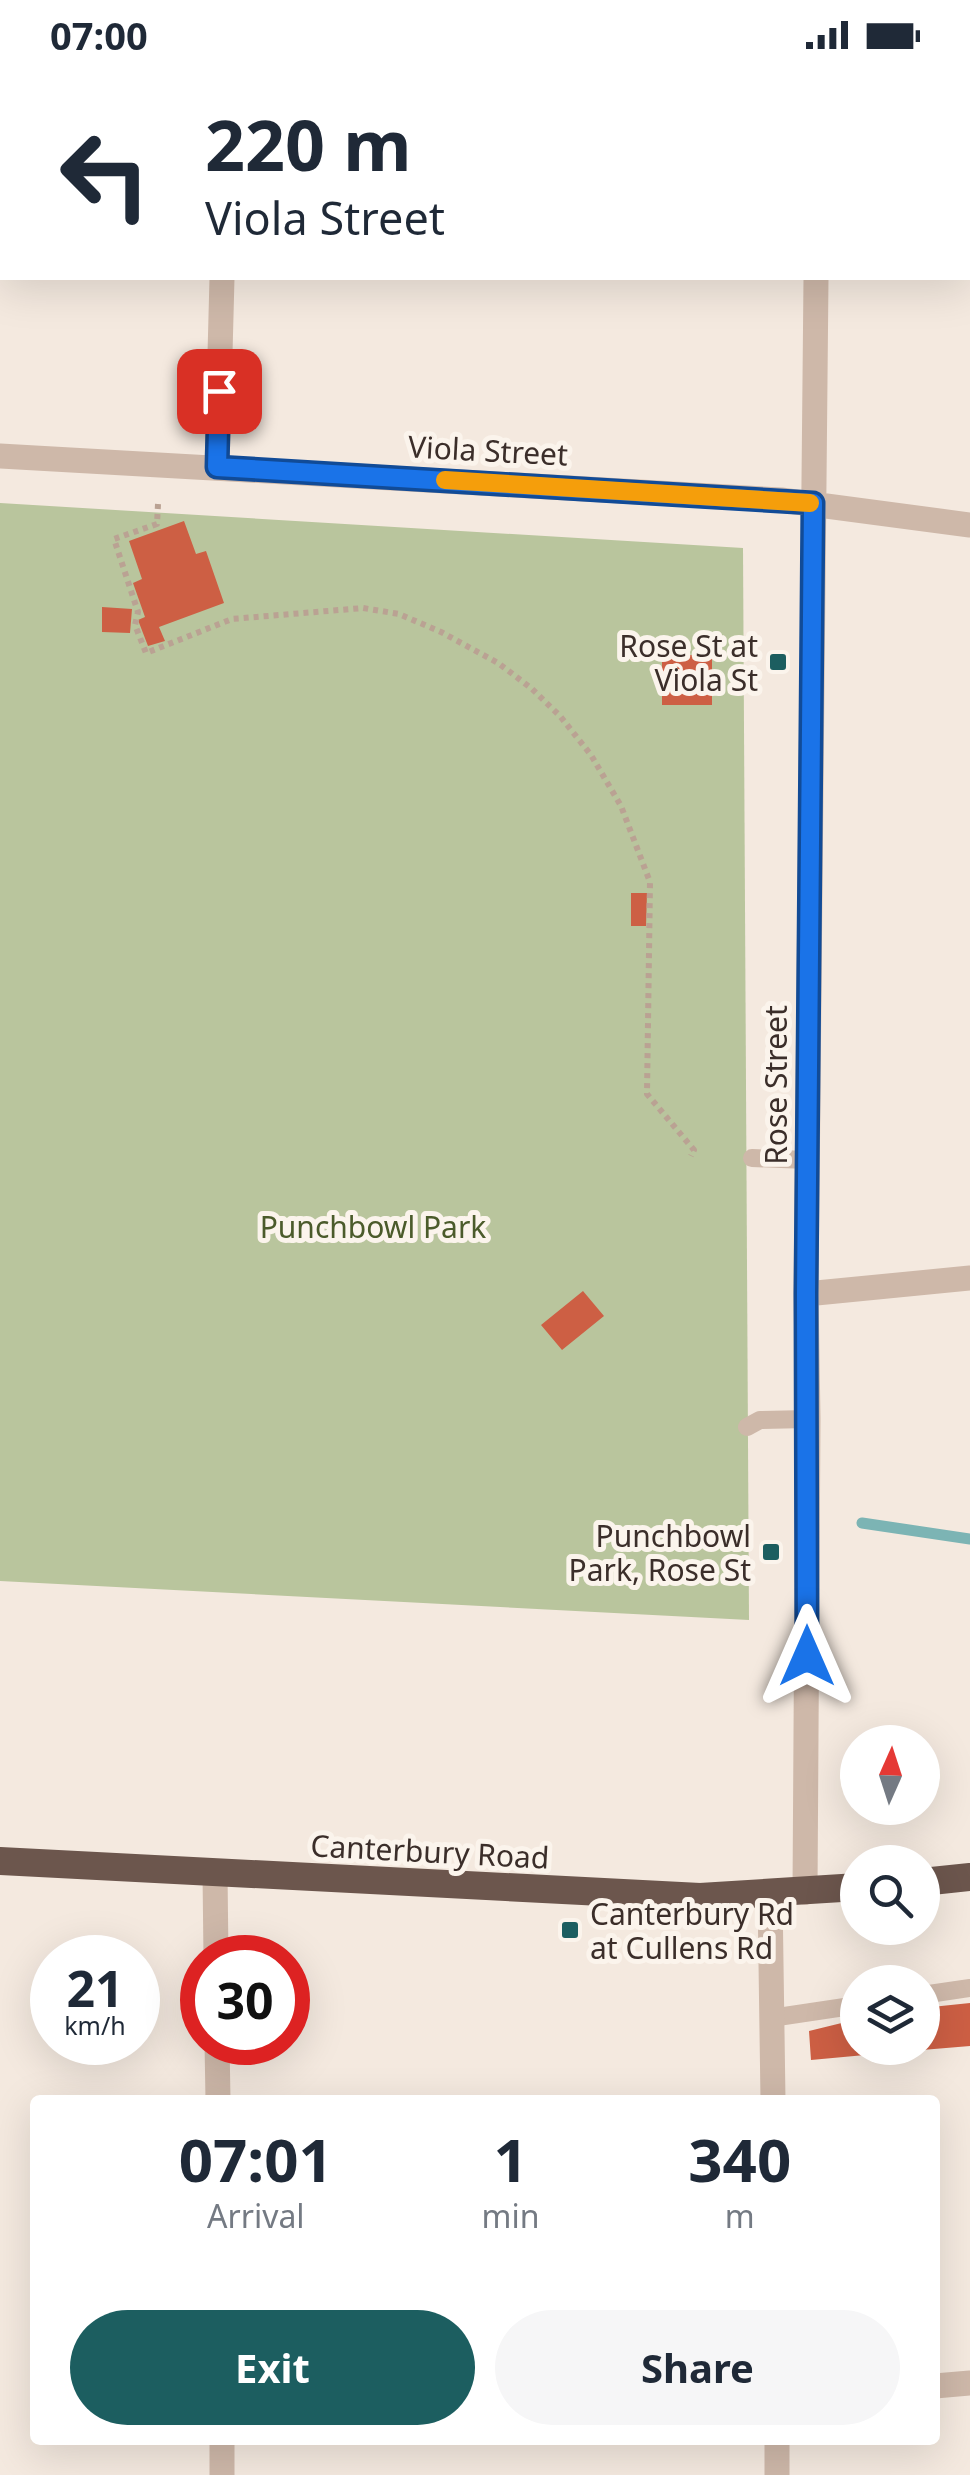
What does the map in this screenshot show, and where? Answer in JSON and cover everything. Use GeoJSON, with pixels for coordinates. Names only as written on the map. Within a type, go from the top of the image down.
{"type":"FeatureCollection","features":[{"type":"Feature","properties":{"kind":"highway","name":"Canterbury Road"},"geometry":{"type":"LineString","coordinates":[[0,1860],[700,1897],[840,1889]]}},
{"type":"Feature","properties":{"kind":"highway"},"geometry":{"type":"LineString","coordinates":[[940,1880],[970,1877]]}},
{"type":"Feature","properties":{"kind":"street"},"geometry":{"type":"LineString","coordinates":[[217,467],[222,280]]}},
{"type":"Feature","properties":{"kind":"street","name":"Rose Street"},"geometry":{"type":"LineString","coordinates":[[805,1892],[806,1294],[816,280]]}},
{"type":"Feature","properties":{"kind":"street","name":"Viola Street"},"geometry":{"type":"LineString","coordinates":[[0,456],[813,503],[970,525]]}},
{"type":"Feature","properties":{"kind":"street"},"geometry":{"type":"LineString","coordinates":[[806,1294],[970,1278]]}},
{"type":"Feature","properties":{"kind":"street"},"geometry":{"type":"LineString","coordinates":[[215,1874],[216,1935]]}},
{"type":"Feature","properties":{"kind":"street"},"geometry":{"type":"LineString","coordinates":[[770,1895],[772,2095]]}},
{"type":"Feature","properties":{"kind":"street"},"geometry":{"type":"LineString","coordinates":[[217,2065],[218,2095]]}},
{"type":"Feature","properties":{"kind":"street"},"geometry":{"type":"LineString","coordinates":[[940,2385],[970,2382]]}},
{"type":"Feature","properties":{"kind":"street"},"geometry":{"type":"LineString","coordinates":[[222,2445],[222,2475]]}},
{"type":"Feature","properties":{"kind":"street"},"geometry":{"type":"LineString","coordinates":[[777,2445],[778,2475]]}},
{"type":"Feature","properties":{"kind":"lane"},"geometry":{"type":"LineString","coordinates":[[752,1158],[808,1160]]}},
{"type":"Feature","properties":{"kind":"lane"},"geometry":{"type":"LineString","coordinates":[[748,1427],[760,1420],[808,1419]]}},
{"type":"Feature","properties":{"kind":"lane"},"geometry":{"type":"LineString","coordinates":[[940,1992],[970,1988]]}},
{"type":"Feature","properties":{"kind":"lane"},"geometry":{"type":"LineString","coordinates":[[771,2018],[840,2008]]}},
{"type":"Feature","properties":{"kind":"path"},"geometry":{"type":"LineString","coordinates":[[158,504],[157,524],[114,540],[138,612],[135,625],[146,653],[232,619],[363,608],[413,620],[498,663],[531,688],[571,729],[592,755],[622,806],[650,882],[648,1094],[694,1150],[691,1156]]}},
{"type":"Feature","properties":{"kind":"green space","name":"Punchbowl Park"},"geometry":{"type":"Polygon","coordinates":[[[0,503],[743,548],[749,1620],[0,1581],[0,503]]]}},
{"type":"Feature","properties":{"kind":"building"},"geometry":{"type":"Polygon","coordinates":[[[184,521],[196,554],[206,551],[224,603],[159,627],[165,641],[148,646],[138,620],[145,617],[133,583],[142,579],[129,541],[184,521]]]}},
{"type":"Feature","properties":{"kind":"building"},"geometry":{"type":"Polygon","coordinates":[[[102,607],[132,609],[130,633],[102,632],[102,607]]]}},
{"type":"Feature","properties":{"kind":"building"},"geometry":{"type":"Polygon","coordinates":[[[662,655],[712,655],[712,705],[662,705],[662,655]]]}},
{"type":"Feature","properties":{"kind":"building"},"geometry":{"type":"Polygon","coordinates":[[[631,893],[647,893],[646,926],[631,926],[631,893]]]}},
{"type":"Feature","properties":{"kind":"building"},"geometry":{"type":"Polygon","coordinates":[[[583,1291],[604,1316],[562,1350],[541,1325],[583,1291]]]}},
{"type":"Feature","properties":{"kind":"building"},"geometry":{"type":"Polygon","coordinates":[[[970,2003],[970,2046],[940,2048],[940,2006],[970,2003]]]}},
{"type":"Feature","properties":{"kind":"building"},"geometry":{"type":"Polygon","coordinates":[[[840,2023],[840,2057],[811,2060],[809,2031],[840,2023]]]}},
{"type":"Feature","properties":{"kind":"waterway"},"geometry":{"type":"LineString","coordinates":[[862,1523],[970,1539]]}},
{"type":"Feature","properties":{"kind":"slow traffic"},"geometry":{"type":"LineString","coordinates":[[445,480],[810,503]]}},
{"type":"Feature","properties":{"kind":"place","name":"Rose St at Viola St"},"geometry":{"type":"Point","coordinates":[778,662]}},
{"type":"Feature","properties":{"kind":"place","name":"Punchbowl Park, Rose St"},"geometry":{"type":"Point","coordinates":[771,1552]}},
{"type":"Feature","properties":{"kind":"place","name":"Canterbury Rd at Cullens Rd"},"geometry":{"type":"Point","coordinates":[570,1930]}},
{"type":"Feature","properties":{"kind":"route"},"geometry":{"type":"LineString","coordinates":[[219,391],[217,467],[813,503],[807,1656]]}}]}
